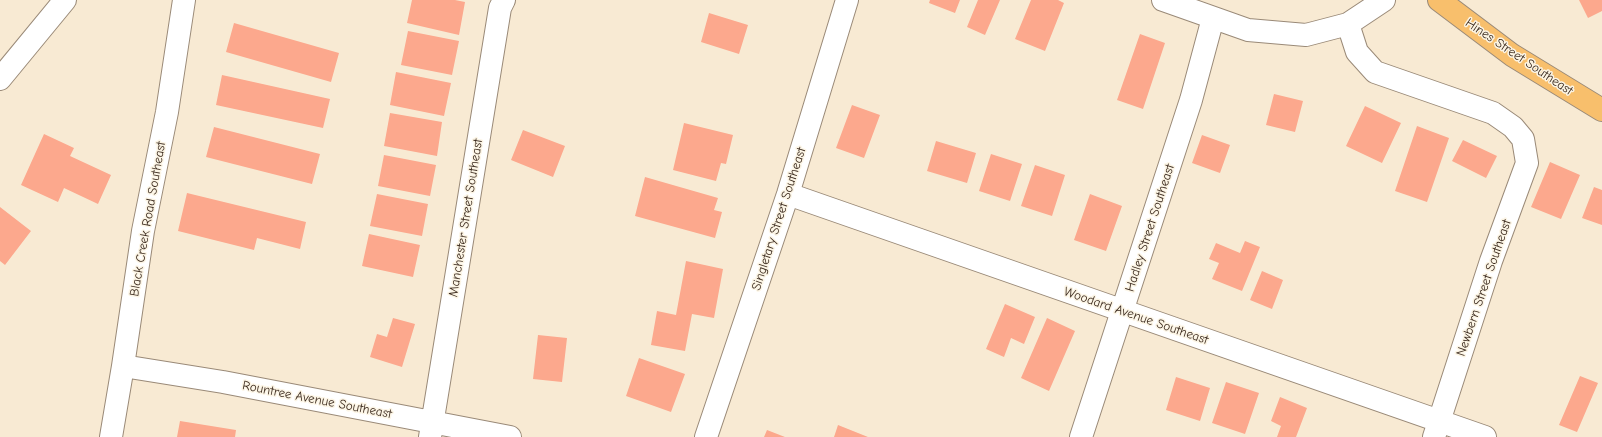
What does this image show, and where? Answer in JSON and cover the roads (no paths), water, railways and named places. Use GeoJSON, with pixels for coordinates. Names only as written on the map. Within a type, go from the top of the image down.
{"type":"FeatureCollection","features":[{"type":"Feature","properties":{"kind":"main road","name":"Hines Street Southeast"},"geometry":{"type":"LineString","coordinates":[[1439,0],[1512,55],[1602,110]]}},
{"type":"Feature","properties":{"kind":"street"},"geometry":{"type":"LineString","coordinates":[[0,79],[65,0]]}},
{"type":"Feature","properties":{"kind":"street","name":"Black Creek Road Southeast"},"geometry":{"type":"LineString","coordinates":[[111,437],[143,231],[167,112],[184,0]]}},
{"type":"Feature","properties":{"kind":"street","name":"Manchester Street Southeast"},"geometry":{"type":"LineString","coordinates":[[431,429],[500,8],[504,0]]}},
{"type":"Feature","properties":{"kind":"street","name":"Singletary Street Southeast"},"geometry":{"type":"LineString","coordinates":[[706,437],[788,194],[847,0]]}},
{"type":"Feature","properties":{"kind":"street"},"geometry":{"type":"LineString","coordinates":[[1163,0],[1248,30],[1306,35],[1348,24],[1384,0]]}},
{"type":"Feature","properties":{"kind":"street","name":"Hadley Street Southeast"},"geometry":{"type":"LineString","coordinates":[[1081,437],[1191,100],[1214,18]]}},
{"type":"Feature","properties":{"kind":"street","name":"Newbern Street Southeast"},"geometry":{"type":"LineString","coordinates":[[1348,24],[1358,52],[1375,72],[1493,113],[1513,127],[1523,139],[1527,163],[1492,261],[1437,429]]}},
{"type":"Feature","properties":{"kind":"street","name":"Woodard Avenue Southeast"},"geometry":{"type":"LineString","coordinates":[[788,194],[1123,311],[1437,429],[1485,437]]}},
{"type":"Feature","properties":{"kind":"street","name":"Rountree Avenue Southeast"},"geometry":{"type":"LineString","coordinates":[[123,366],[223,382],[431,429],[510,437]]}}]}
